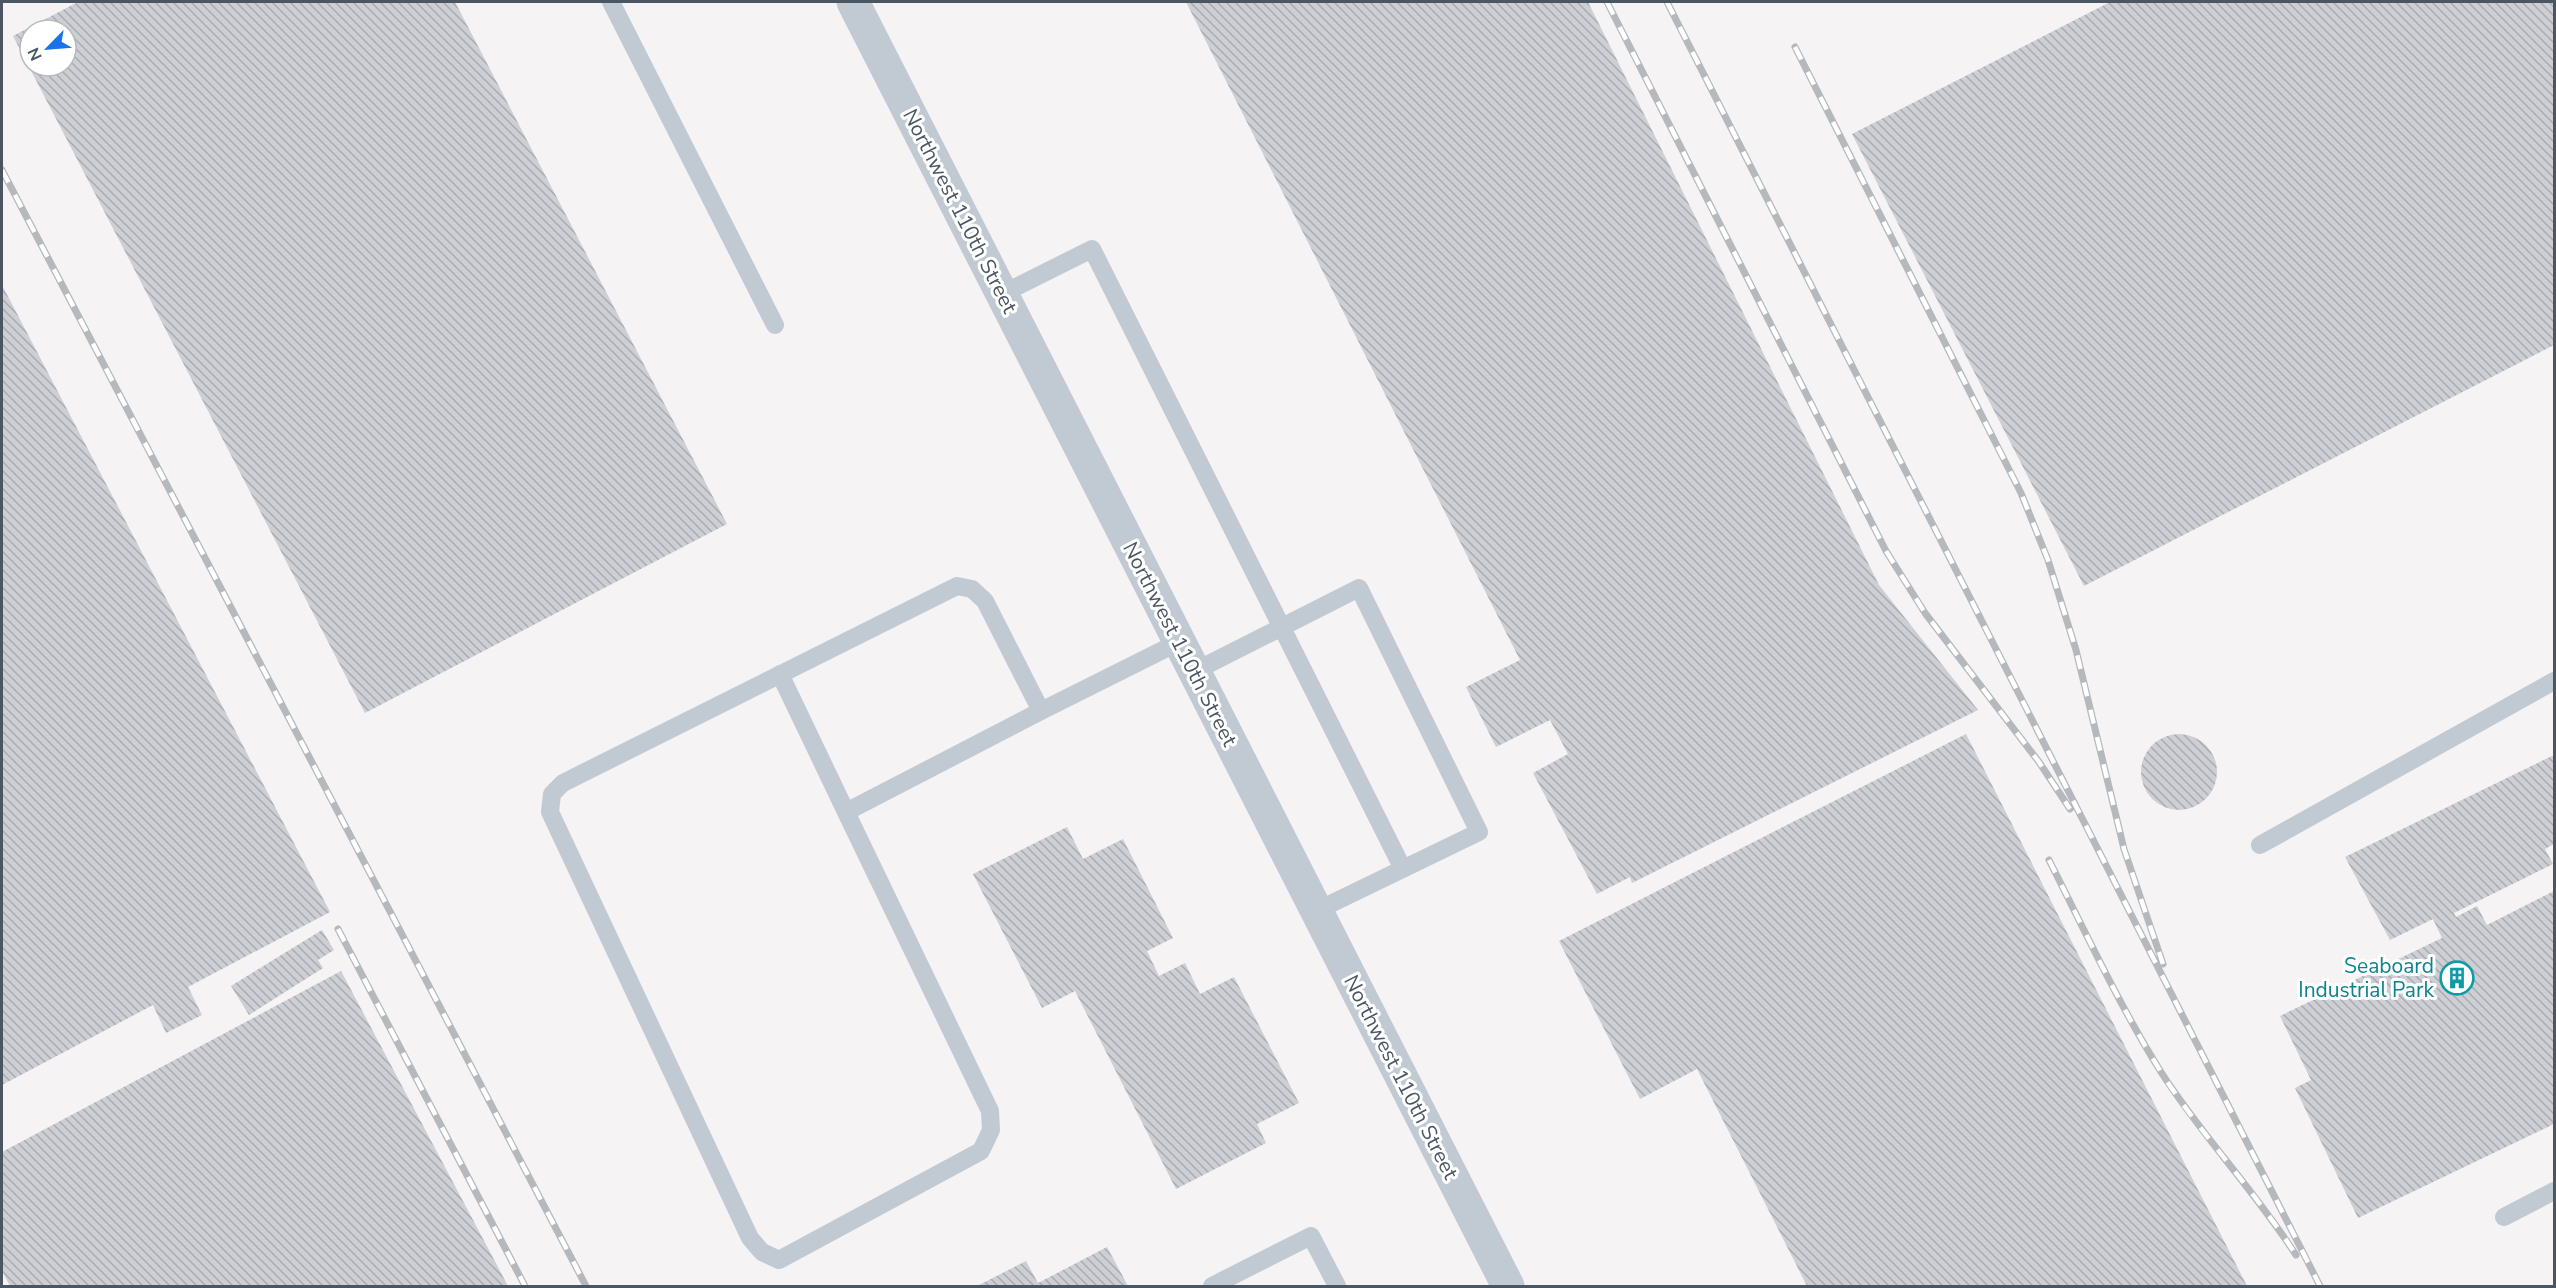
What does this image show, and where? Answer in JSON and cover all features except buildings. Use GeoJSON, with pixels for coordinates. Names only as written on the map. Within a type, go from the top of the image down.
{"type":"FeatureCollection","features":[{"type":"Feature","properties":{"kind":"street","name":"Northwest 110th Street"},"geometry":{"type":"LineString","coordinates":[[853,2],[1508,1287]]}},
{"type":"Feature","properties":{"kind":"lane"},"geometry":{"type":"LineString","coordinates":[[610,2],[775,325]]}},
{"type":"Feature","properties":{"kind":"lane"},"geometry":{"type":"LineString","coordinates":[[1002,294],[1092,249],[1403,869]]}},
{"type":"Feature","properties":{"kind":"lane"},"geometry":{"type":"LineString","coordinates":[[780,675],[990,1111],[991,1130],[981,1151],[779,1260],[762,1252],[750,1238],[550,812],[552,794],[563,783],[957,586],[972,589],[985,601],[1041,711]]}},
{"type":"Feature","properties":{"kind":"lane"},"geometry":{"type":"LineString","coordinates":[[1195,671],[1359,588],[1479,832],[1316,911]]}},
{"type":"Feature","properties":{"kind":"lane"},"geometry":{"type":"LineString","coordinates":[[846,812],[1179,642]]}},
{"type":"Feature","properties":{"kind":"lane"},"geometry":{"type":"LineString","coordinates":[[2260,845],[2554,681]]}},
{"type":"Feature","properties":{"kind":"lane"},"geometry":{"type":"LineString","coordinates":[[2505,1217],[2554,1191]]}},
{"type":"Feature","properties":{"kind":"lane"},"geometry":{"type":"LineString","coordinates":[[1212,1287],[1311,1236],[1337,1287]]}},
{"type":"Feature","properties":{"kind":"railway"},"geometry":{"type":"LineString","coordinates":[[1607,2],[1886,551],[1925,613],[2039,762],[2070,809]]}},
{"type":"Feature","properties":{"kind":"railway"},"geometry":{"type":"LineString","coordinates":[[1667,2],[2320,1286]]}},
{"type":"Feature","properties":{"kind":"railway"},"geometry":{"type":"LineString","coordinates":[[1795,47],[2021,493],[2048,560],[2076,650],[2124,849],[2163,964]]}},
{"type":"Feature","properties":{"kind":"railway"},"geometry":{"type":"LineString","coordinates":[[2,170],[586,1286]]}},
{"type":"Feature","properties":{"kind":"railway"},"geometry":{"type":"LineString","coordinates":[[2049,860],[2117,994],[2161,1072],[2296,1255]]}},
{"type":"Feature","properties":{"kind":"railway"},"geometry":{"type":"LineString","coordinates":[[338,929],[525,1286]]}},
{"type":"Feature","properties":{"kind":"place","name":"Seaboard Industrial Park"},"geometry":{"type":"Point","coordinates":[2457,978]}}]}
